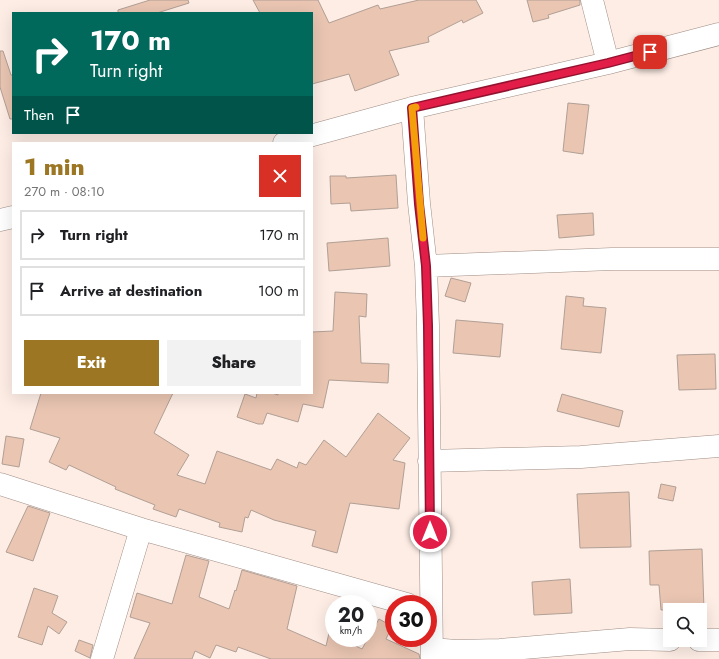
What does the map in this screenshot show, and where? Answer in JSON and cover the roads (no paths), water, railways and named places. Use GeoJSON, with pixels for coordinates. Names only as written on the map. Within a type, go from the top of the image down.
{"type":"FeatureCollection","features":[{"type":"Feature","properties":{"kind":"street"},"geometry":{"type":"LineString","coordinates":[[592,0],[608,63]]}},
{"type":"Feature","properties":{"kind":"street"},"geometry":{"type":"LineString","coordinates":[[288,142],[412,108],[608,63],[719,34]]}},
{"type":"Feature","properties":{"kind":"street"},"geometry":{"type":"LineString","coordinates":[[412,108],[419,204],[426,266],[430,461],[429,595]]}},
{"type":"Feature","properties":{"kind":"street"},"geometry":{"type":"LineString","coordinates":[[0,220],[12,217]]}},
{"type":"Feature","properties":{"kind":"street"},"geometry":{"type":"LineString","coordinates":[[426,266],[620,259],[719,259]]}},
{"type":"Feature","properties":{"kind":"street"},"geometry":{"type":"LineString","coordinates":[[430,461],[581,457],[719,446]]}},
{"type":"Feature","properties":{"kind":"street"},"geometry":{"type":"LineString","coordinates":[[0,484],[141,529],[385,598]]}},
{"type":"Feature","properties":{"kind":"street"},"geometry":{"type":"LineString","coordinates":[[102,659],[141,529]]}},
{"type":"Feature","properties":{"kind":"street"},"geometry":{"type":"LineString","coordinates":[[432,654],[456,650],[500,650],[630,639],[663,640]]}},
{"type":"Feature","properties":{"kind":"street"},"geometry":{"type":"LineString","coordinates":[[707,640],[719,640]]}}]}
